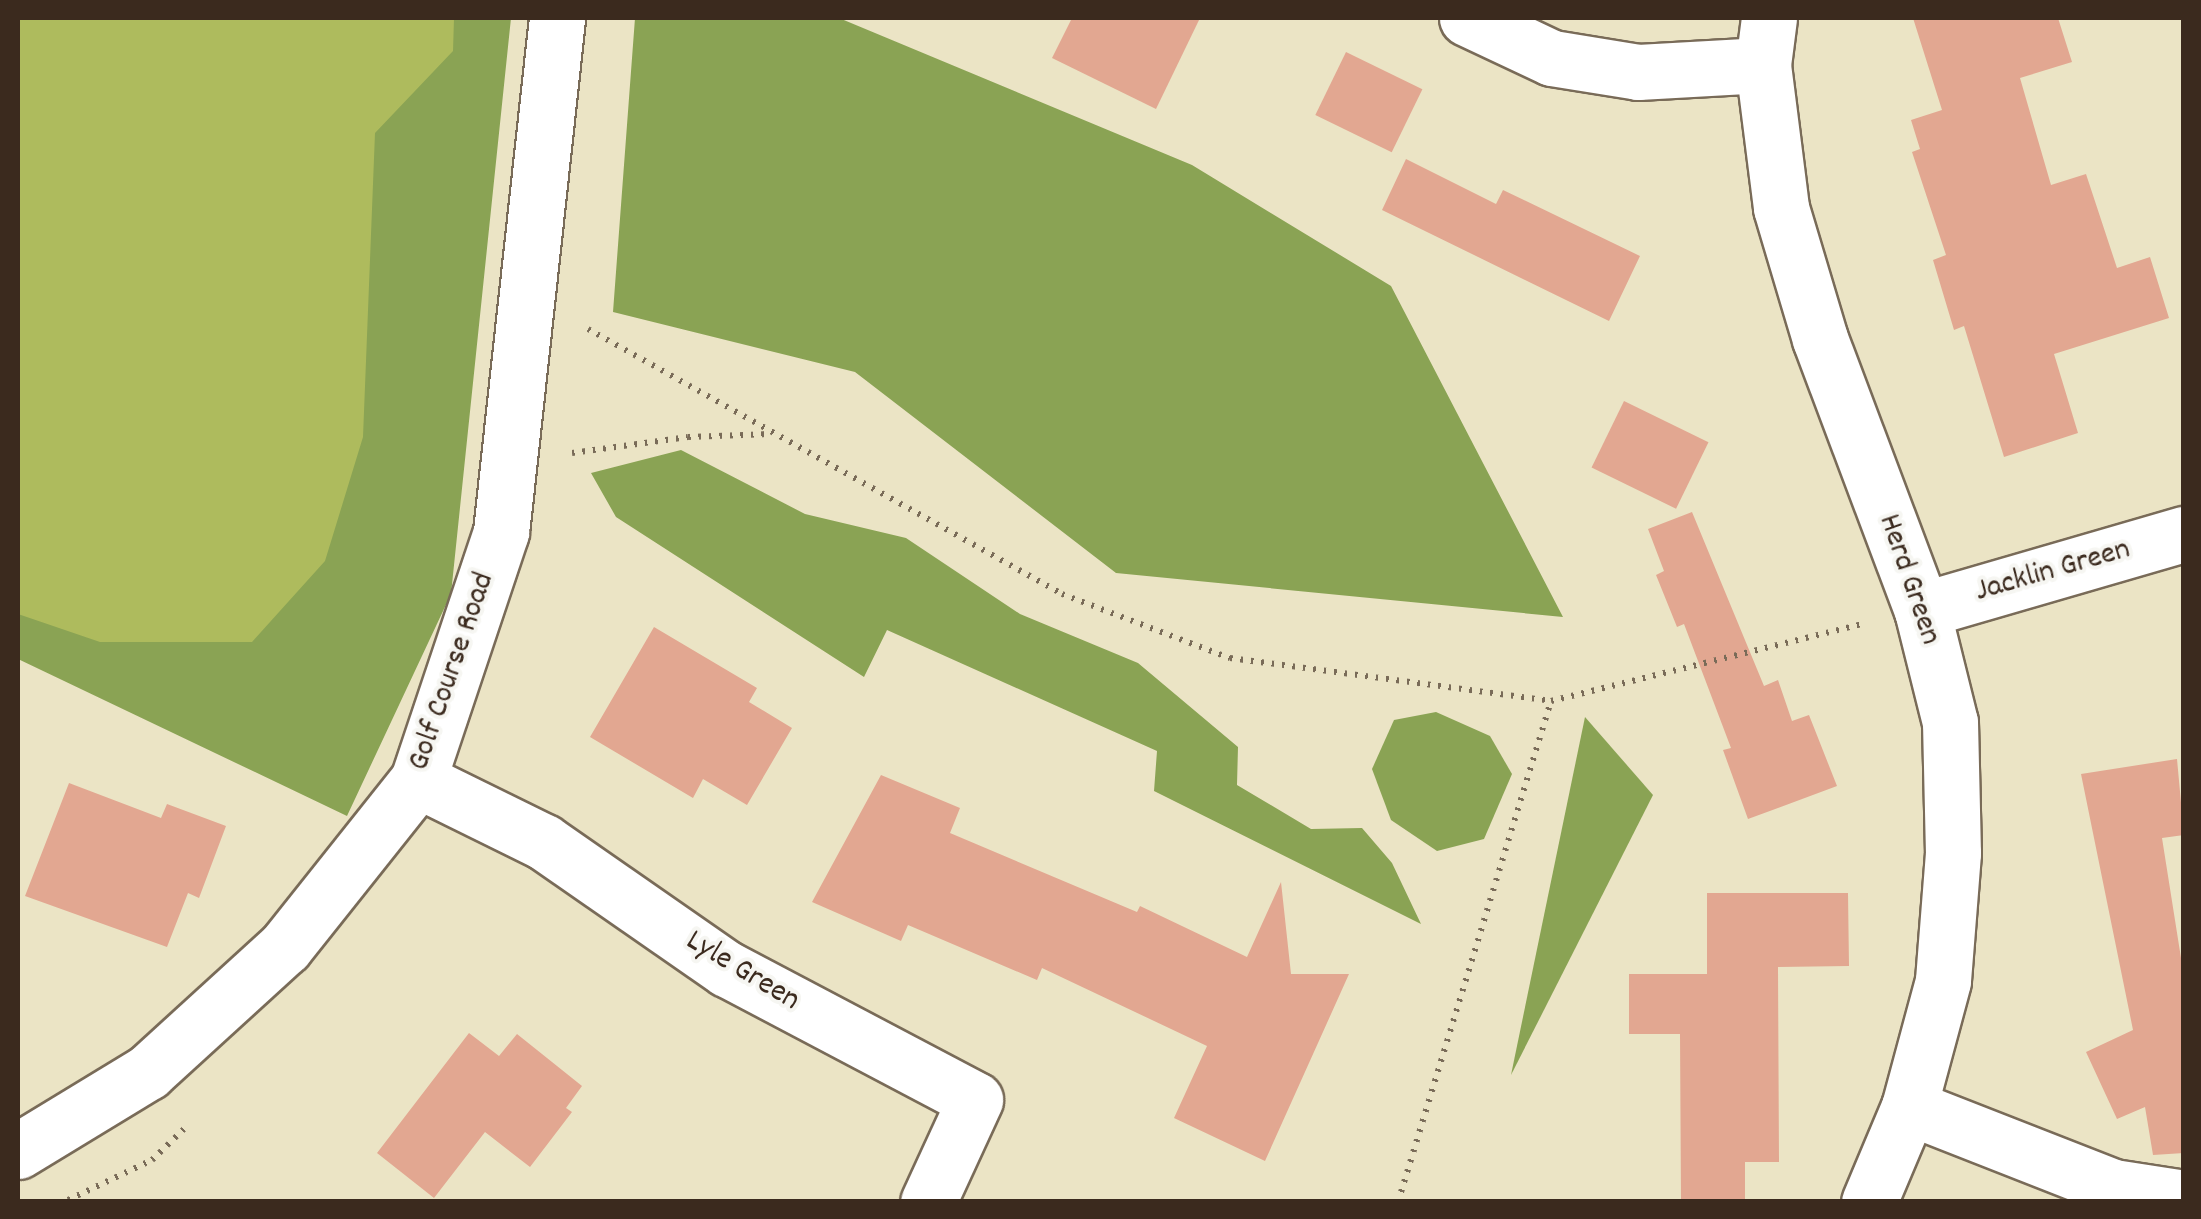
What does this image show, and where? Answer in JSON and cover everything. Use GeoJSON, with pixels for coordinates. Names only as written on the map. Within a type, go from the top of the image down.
{"type":"FeatureCollection","features":[{"type":"Feature","properties":{"kind":"street","name":"Golf Course Road"},"geometry":{"type":"LineString","coordinates":[[18,1151],[148,1072],[285,947],[418,780],[500,532],[520,318],[557,18]]}},
{"type":"Feature","properties":{"kind":"street","name":"Herd Green"},"geometry":{"type":"LineString","coordinates":[[1467,18],[1552,58],[1621,69],[1766,41],[1781,208],[1820,338],[1922,610],[1950,722],[1953,852],[1943,981],[1908,1106],[1869,1202]]}},
{"type":"Feature","properties":{"kind":"street","name":"Jacklin Green"},"geometry":{"type":"LineString","coordinates":[[1922,610],[2184,534]]}},
{"type":"Feature","properties":{"kind":"street","name":"Lyle Green"},"geometry":{"type":"LineString","coordinates":[[418,780],[544,842],[727,969],[975,1100],[928,1202]]}},
{"type":"Feature","properties":{"kind":"street"},"geometry":{"type":"LineString","coordinates":[[1908,1106],[2112,1187],[2184,1198]]}},
{"type":"Feature","properties":{"kind":"path"},"geometry":{"type":"LineString","coordinates":[[520,318],[586,328],[1062,594],[1230,658],[1552,701],[1922,610]]}},
{"type":"Feature","properties":{"kind":"path"},"geometry":{"type":"LineString","coordinates":[[566,454],[688,437],[770,434]]}},
{"type":"Feature","properties":{"kind":"path"},"geometry":{"type":"LineString","coordinates":[[1398,1202],[1552,701]]}},
{"type":"Feature","properties":{"kind":"green space"},"geometry":{"type":"Polygon","coordinates":[[[18,18],[468,18],[295,766],[18,654],[18,18]]]}},
{"type":"Feature","properties":{"kind":"green space"},"geometry":{"type":"Polygon","coordinates":[[[454,18],[511,18],[451,594],[347,816],[18,659],[18,614],[100,642],[252,642],[325,561],[363,437],[375,133],[453,51],[454,18]]]}},
{"type":"Feature","properties":{"kind":"green space"},"geometry":{"type":"Polygon","coordinates":[[[635,18],[839,18],[1192,165],[1391,286],[1563,617],[1116,573],[855,372],[613,312],[635,18]]]}},
{"type":"Feature","properties":{"kind":"green space"},"geometry":{"type":"Polygon","coordinates":[[[681,450],[805,514],[906,538],[1020,614],[1138,663],[1238,747],[1237,785],[1311,829],[1362,828],[1392,863],[1421,924],[1154,791],[1157,751],[887,630],[864,677],[616,517],[591,473],[681,450]]]}},
{"type":"Feature","properties":{"kind":"green space"},"geometry":{"type":"Polygon","coordinates":[[[1436,712],[1490,736],[1512,774],[1484,839],[1437,851],[1391,820],[1372,769],[1394,720],[1436,712]]]}},
{"type":"Feature","properties":{"kind":"green space"},"geometry":{"type":"Polygon","coordinates":[[[1585,717],[1653,795],[1511,1075],[1585,717]]]}},
{"type":"Feature","properties":{"kind":"building"},"geometry":{"type":"Polygon","coordinates":[[[1072,18],[1200,18],[1156,109],[1052,58],[1072,18]]]}},
{"type":"Feature","properties":{"kind":"building"},"geometry":{"type":"Polygon","coordinates":[[[1913,18],[2058,18],[2072,62],[2020,78],[2051,185],[2086,174],[2117,268],[2150,257],[2169,318],[2054,354],[2078,433],[2004,457],[1964,326],[1954,330],[1933,260],[1946,255],[1912,152],[1920,149],[1911,120],[1942,110],[1913,18]]]}},
{"type":"Feature","properties":{"kind":"building"},"geometry":{"type":"Polygon","coordinates":[[[1346,52],[1422,89],[1392,152],[1315,115],[1346,52]]]}},
{"type":"Feature","properties":{"kind":"building"},"geometry":{"type":"Polygon","coordinates":[[[1406,159],[1496,204],[1503,190],[1640,256],[1609,321],[1382,210],[1406,159]]]}},
{"type":"Feature","properties":{"kind":"building"},"geometry":{"type":"Polygon","coordinates":[[[1624,401],[1708,442],[1676,509],[1592,468],[1624,401]]]}},
{"type":"Feature","properties":{"kind":"building"},"geometry":{"type":"Polygon","coordinates":[[[1692,512],[1764,686],[1778,680],[1792,721],[1809,715],[1837,786],[1748,819],[1723,750],[1731,748],[1684,624],[1677,627],[1656,575],[1664,571],[1648,529],[1692,512]]]}},
{"type":"Feature","properties":{"kind":"building"},"geometry":{"type":"Polygon","coordinates":[[[654,627],[757,688],[749,702],[792,728],[747,805],[703,779],[693,798],[590,737],[654,627]]]}},
{"type":"Feature","properties":{"kind":"building"},"geometry":{"type":"Polygon","coordinates":[[[2177,759],[2184,835],[2162,838],[2184,977],[2184,1153],[2153,1155],[2145,1107],[2117,1119],[2086,1052],[2133,1030],[2081,774],[2177,759]]]}},
{"type":"Feature","properties":{"kind":"building"},"geometry":{"type":"Polygon","coordinates":[[[881,775],[960,808],[950,833],[1137,912],[1140,906],[1247,957],[1281,882],[1291,974],[1349,974],[1265,1161],[1174,1118],[1207,1046],[1042,968],[1037,980],[908,925],[901,941],[812,902],[881,775]]]}},
{"type":"Feature","properties":{"kind":"building"},"geometry":{"type":"Polygon","coordinates":[[[69,783],[161,818],[167,804],[226,826],[199,898],[188,893],[167,947],[25,896],[69,783]]]}},
{"type":"Feature","properties":{"kind":"building"},"geometry":{"type":"Polygon","coordinates":[[[1707,893],[1848,893],[1849,966],[1778,967],[1779,1162],[1745,1162],[1745,1202],[1681,1202],[1680,1034],[1629,1034],[1629,974],[1707,974],[1707,893]]]}},
{"type":"Feature","properties":{"kind":"building"},"geometry":{"type":"Polygon","coordinates":[[[469,1033],[499,1056],[517,1034],[582,1086],[566,1108],[572,1112],[530,1167],[485,1132],[434,1198],[377,1153],[469,1033]]]}}]}
